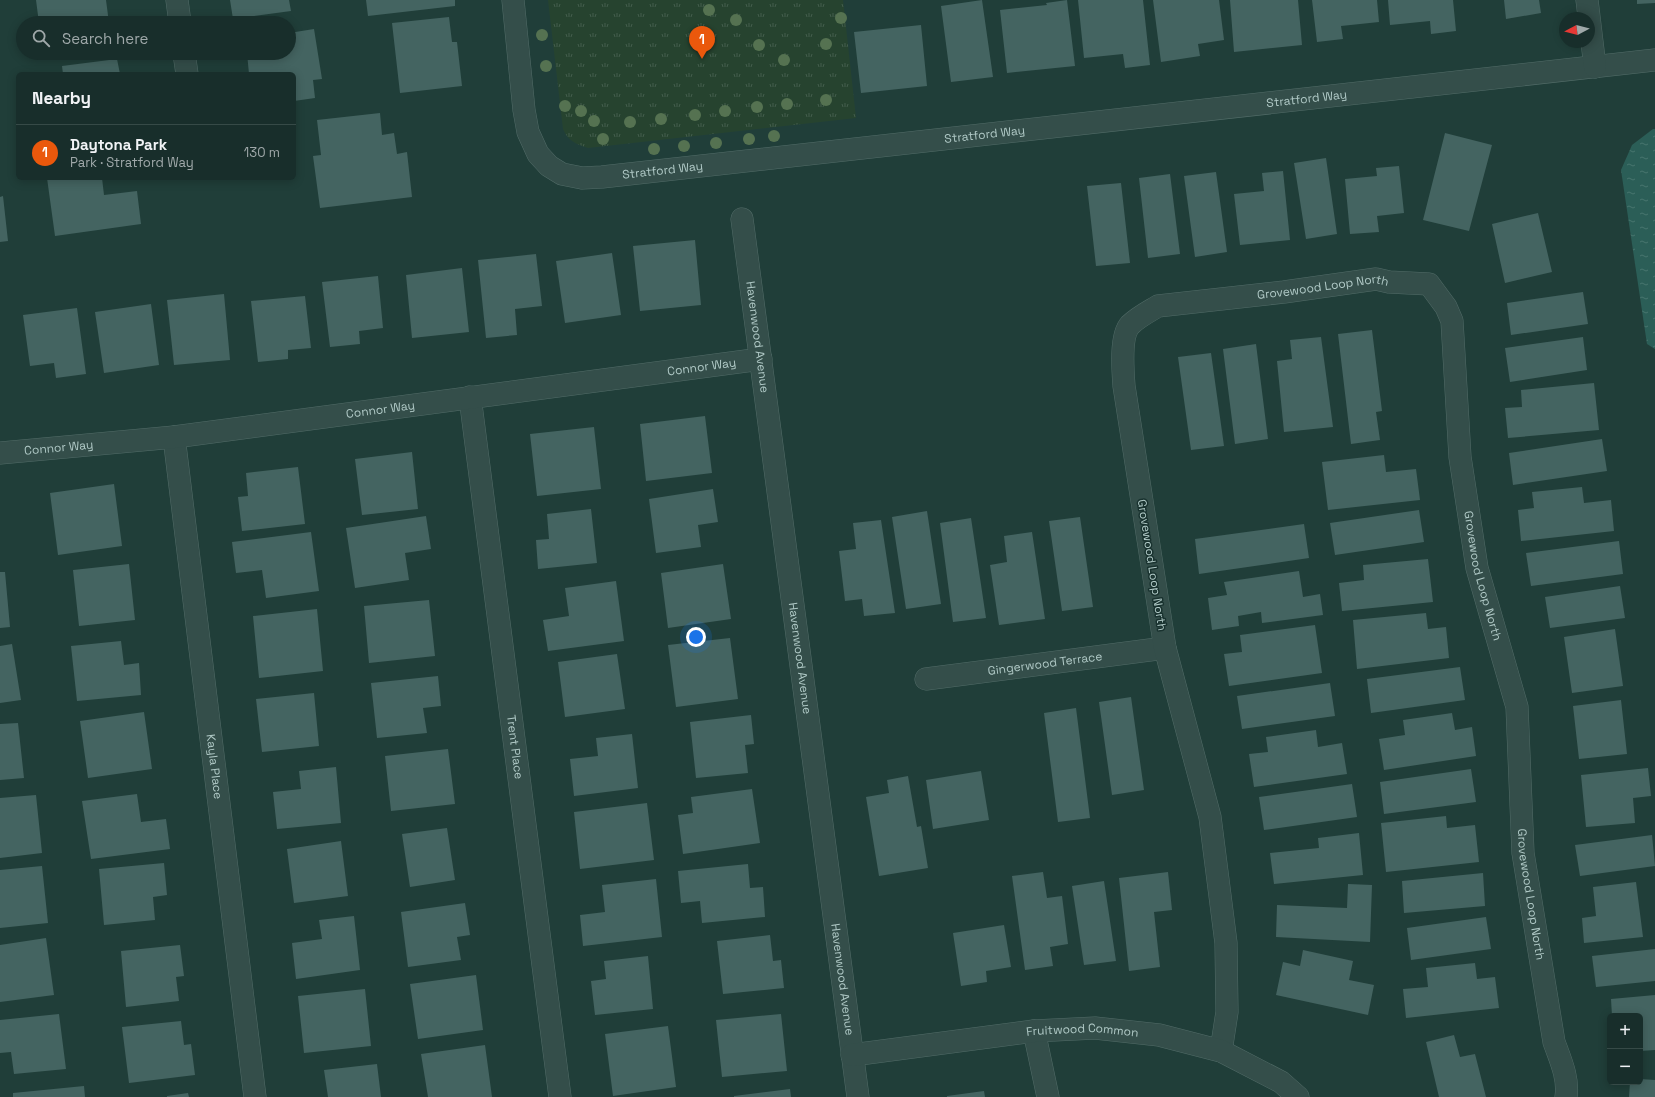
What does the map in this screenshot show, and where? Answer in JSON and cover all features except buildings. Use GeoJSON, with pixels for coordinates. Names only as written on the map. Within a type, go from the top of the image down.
{"type":"FeatureCollection","features":[{"type":"Feature","properties":{"kind":"street"},"geometry":{"type":"LineString","coordinates":[[177,0],[179,16]]}},
{"type":"Feature","properties":{"kind":"street","name":"Stratford Way"},"geometry":{"type":"LineString","coordinates":[[513,0],[524,110],[528,132],[538,154],[549,166],[562,174],[582,178],[1655,60]]}},
{"type":"Feature","properties":{"kind":"street"},"geometry":{"type":"LineString","coordinates":[[1587,0],[1595,67]]}},
{"type":"Feature","properties":{"kind":"street"},"geometry":{"type":"LineString","coordinates":[[185,60],[186,72]]}},
{"type":"Feature","properties":{"kind":"street","name":"Havenwood Avenue"},"geometry":{"type":"LineString","coordinates":[[742,219],[858,1097]]}},
{"type":"Feature","properties":{"kind":"street","name":"Grovewood Loop North"},"geometry":{"type":"LineString","coordinates":[[1221,1051],[1227,1012],[1226,943],[1210,817],[1165,648],[1124,386],[1123,345],[1128,326],[1158,306],[1284,292],[1376,279],[1389,282],[1429,284],[1446,307],[1452,321],[1460,457],[1477,568],[1517,707],[1523,853],[1554,1042],[1562,1063],[1567,1089],[1566,1097]]}},
{"type":"Feature","properties":{"kind":"street","name":"Connor Way"},"geometry":{"type":"LineString","coordinates":[[0,453],[174,437],[761,359]]}},
{"type":"Feature","properties":{"kind":"street","name":"Trent Place"},"geometry":{"type":"LineString","coordinates":[[470,397],[560,1097]]}},
{"type":"Feature","properties":{"kind":"street","name":"Kayla Place"},"geometry":{"type":"LineString","coordinates":[[174,437],[255,1097]]}},
{"type":"Feature","properties":{"kind":"street","name":"Gingerwood Terrace"},"geometry":{"type":"LineString","coordinates":[[926,679],[1165,648]]}},
{"type":"Feature","properties":{"kind":"street","name":"Fruitwood Common"},"geometry":{"type":"LineString","coordinates":[[852,1055],[1034,1032],[1095,1028],[1159,1035],[1221,1051],[1280,1082],[1298,1097]]}},
{"type":"Feature","properties":{"kind":"street"},"geometry":{"type":"LineString","coordinates":[[1034,1032],[1048,1097]]}},
{"type":"Feature","properties":{"kind":"green space"},"geometry":{"type":"Polygon","coordinates":[[[548,0],[843,0],[856,118],[588,148],[580,145],[573,142],[563,129],[548,0]]]}},
{"type":"Feature","properties":{"kind":"water"},"geometry":{"type":"Polygon","coordinates":[[[1655,129],[1655,349],[1647,344],[1621,170],[1632,145],[1655,129]]]}},
{"type":"Feature","properties":{"kind":"place","name":"Daytona Park"},"geometry":{"type":"Point","coordinates":[702,59]}}]}
